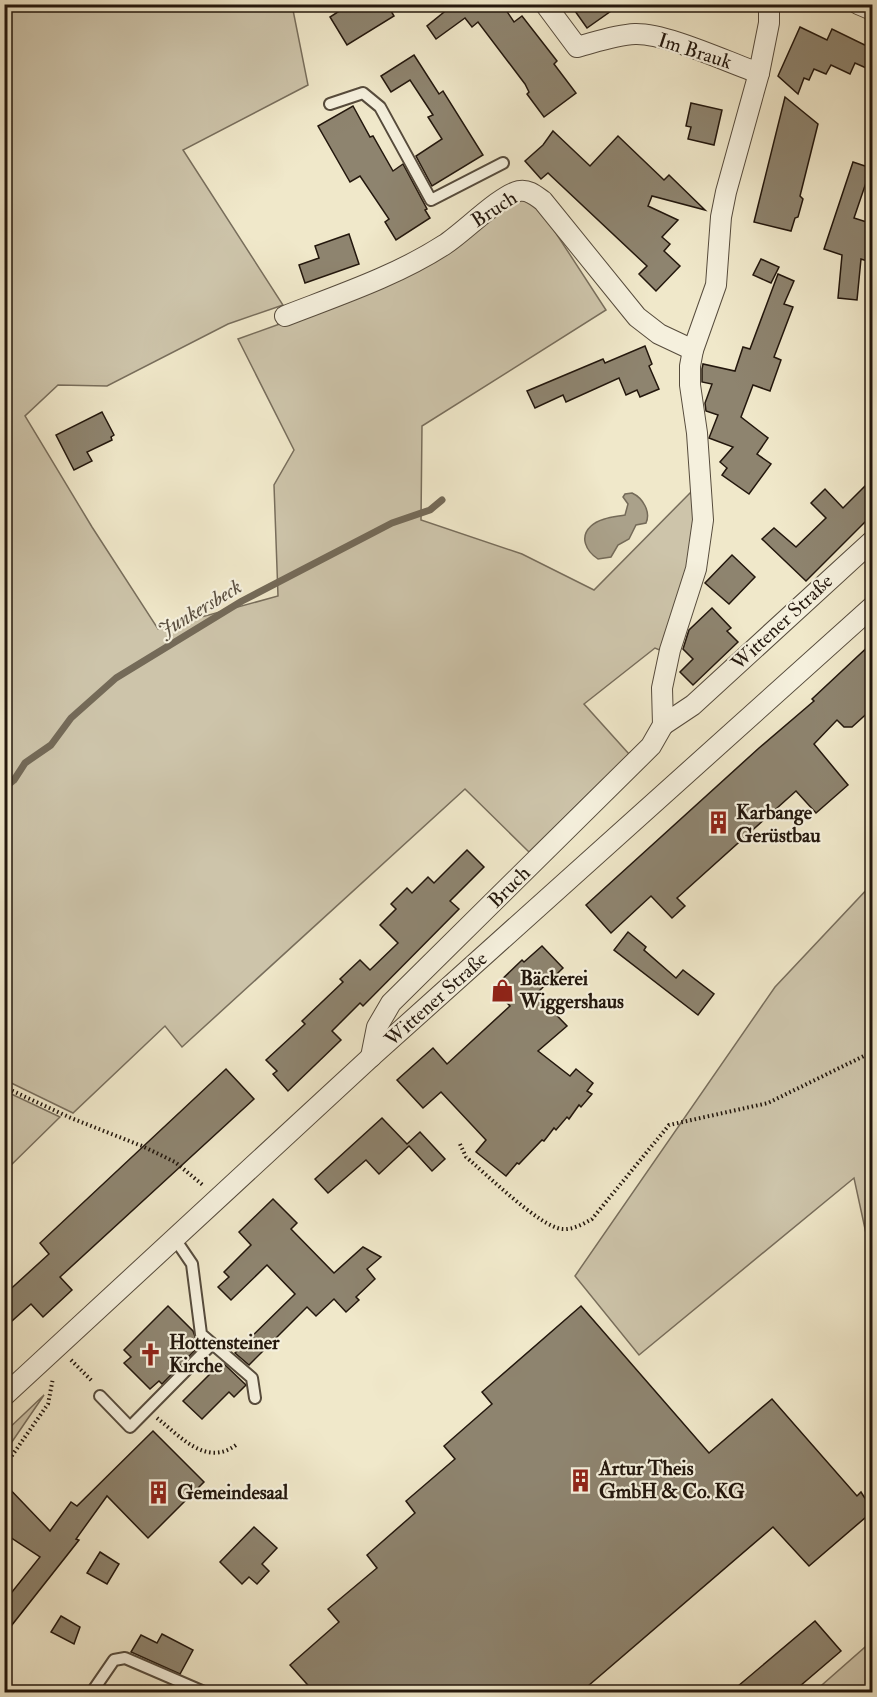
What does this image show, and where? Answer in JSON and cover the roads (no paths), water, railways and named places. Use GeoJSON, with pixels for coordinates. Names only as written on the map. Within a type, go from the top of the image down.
{"type":"FeatureCollection","features":[{"type":"Feature","properties":{"kind":"street","name":"Im Brauk"},"geometry":{"type":"LineString","coordinates":[[545,4],[576,47],[614,37],[638,34],[665,39],[759,73]]}},
{"type":"Feature","properties":{"kind":"street"},"geometry":{"type":"LineString","coordinates":[[663,725],[662,688],[670,650],[696,568],[703,520],[690,366],[693,350],[716,285],[726,192],[759,73],[769,4]]}},
{"type":"Feature","properties":{"kind":"street"},"geometry":{"type":"LineString","coordinates":[[858,4],[873,10]]}},
{"type":"Feature","properties":{"kind":"street","name":"Bruch"},"geometry":{"type":"LineString","coordinates":[[285,316],[388,274],[444,245],[493,207],[520,190],[529,191],[543,201],[637,317],[659,334],[693,350]]}},
{"type":"Feature","properties":{"kind":"street","name":"Wittener Straße"},"geometry":{"type":"LineString","coordinates":[[693,705],[873,541]]}},
{"type":"Feature","properties":{"kind":"street","name":"Wittener Straße"},"geometry":{"type":"LineString","coordinates":[[4,1396],[370,1057],[873,607]]}},
{"type":"Feature","properties":{"kind":"street","name":"Bruch"},"geometry":{"type":"LineString","coordinates":[[370,1057],[377,1027],[391,1003],[651,746],[663,725],[693,705]]}},
{"type":"Feature","properties":{"kind":"lane"},"geometry":{"type":"LineString","coordinates":[[330,104],[363,93],[380,107],[430,200],[503,163]]}},
{"type":"Feature","properties":{"kind":"lane"},"geometry":{"type":"LineString","coordinates":[[175,1239],[192,1264],[201,1334],[252,1378],[255,1398]]}},
{"type":"Feature","properties":{"kind":"lane"},"geometry":{"type":"LineString","coordinates":[[99,1392],[130,1427],[212,1344]]}},
{"type":"Feature","properties":{"kind":"lane"},"geometry":{"type":"LineString","coordinates":[[92,1692],[114,1660],[125,1658],[204,1692]]}},
{"type":"Feature","properties":{"kind":"waterway","name":"Junkersbeck"},"geometry":{"type":"LineString","coordinates":[[4,788],[14,780],[25,763],[51,745],[71,718],[116,678],[242,601],[392,523],[430,510],[442,500]]}},
{"type":"Feature","properties":{"kind":"place","name":"Karbange Gerüstbau"},"geometry":{"type":"Point","coordinates":[718,823]}},
{"type":"Feature","properties":{"kind":"place","name":"Bäckerei Wiggershaus"},"geometry":{"type":"Point","coordinates":[502,990]}},
{"type":"Feature","properties":{"kind":"place","name":"Hottensteiner Kirche"},"geometry":{"type":"Point","coordinates":[151,1354]}},
{"type":"Feature","properties":{"kind":"place","name":"Artur Theis GmbH & Co. KG"},"geometry":{"type":"Point","coordinates":[581,1480]}},
{"type":"Feature","properties":{"kind":"place","name":"Gemeindesaal"},"geometry":{"type":"Point","coordinates":[159,1492]}}]}
